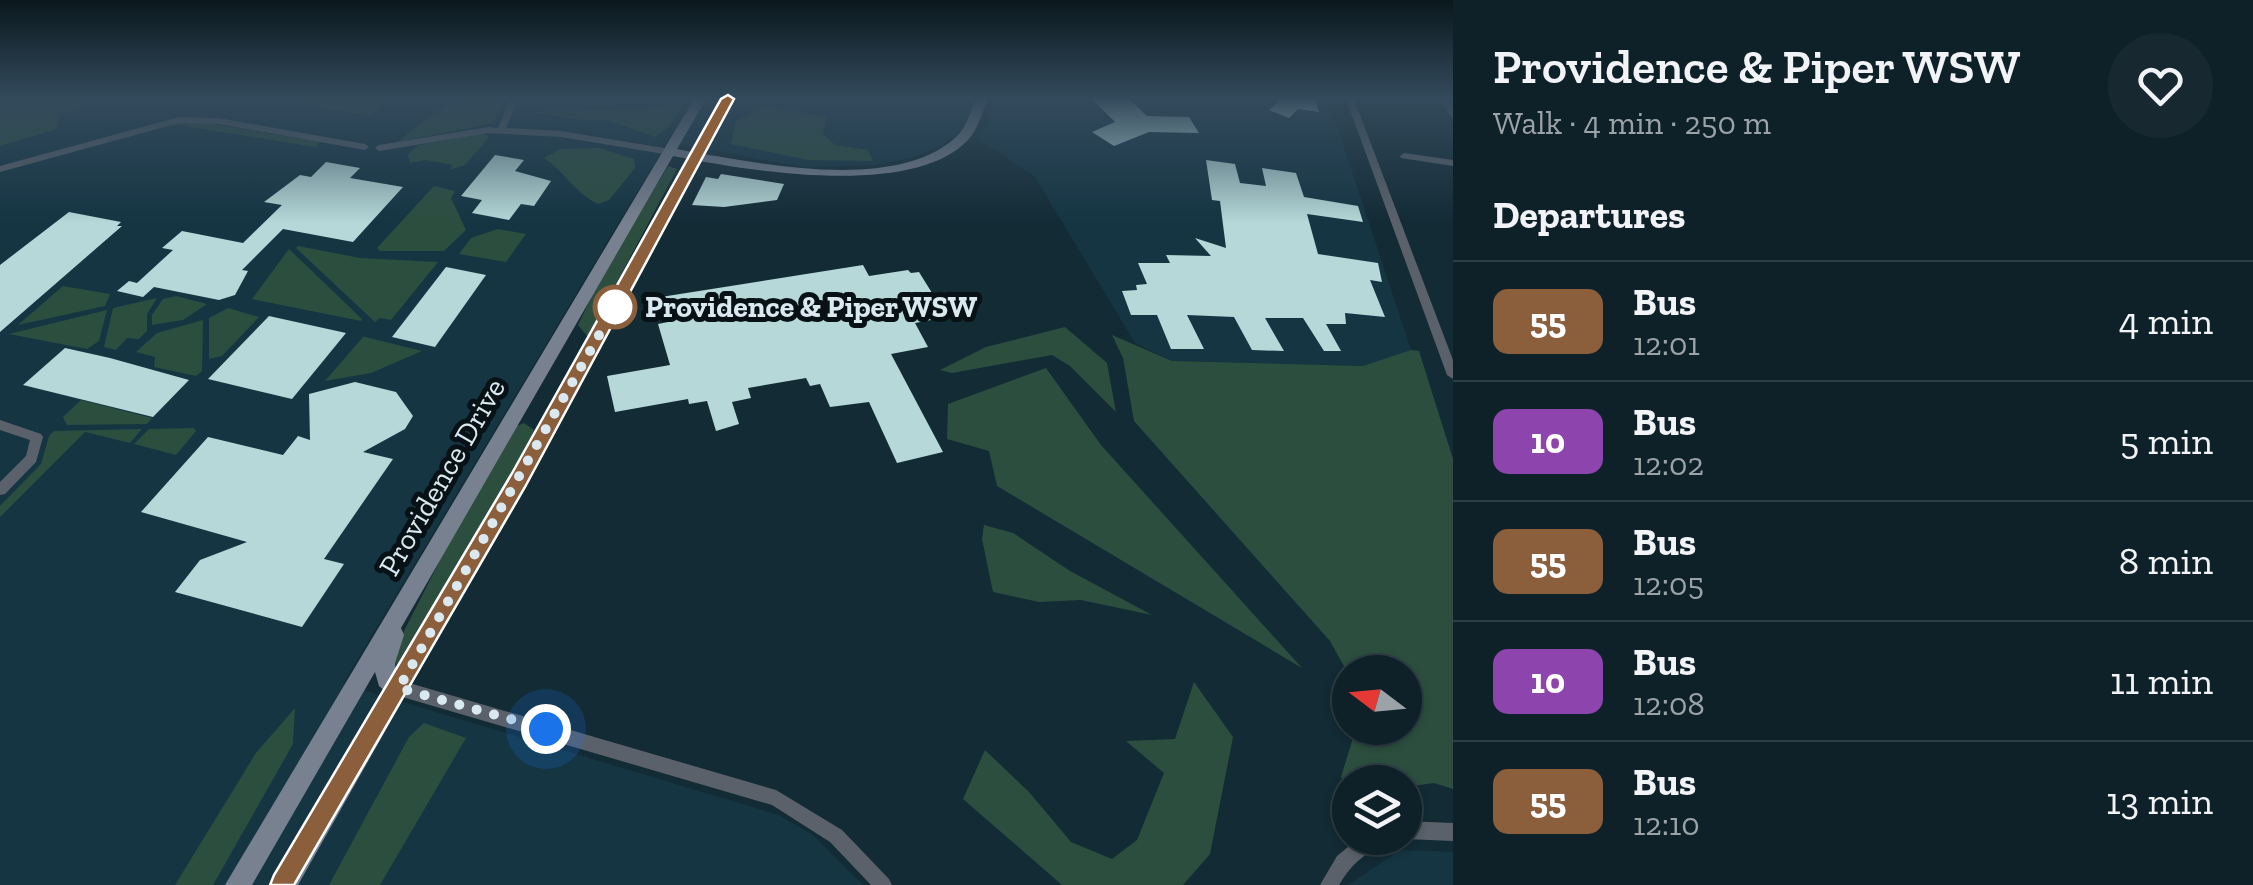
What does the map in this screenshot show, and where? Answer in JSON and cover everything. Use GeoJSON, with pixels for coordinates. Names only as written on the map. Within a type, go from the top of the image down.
{"type":"FeatureCollection","features":[{"type":"Feature","properties":{"kind":"main road","name":"Providence Drive"},"geometry":{"type":"LineString","coordinates":[[238,885],[677,140]]}},
{"type":"Feature","properties":{"kind":"main road"},"geometry":{"type":"LineString","coordinates":[[284,885],[707,140]]}},
{"type":"Feature","properties":{"kind":"main road"},"geometry":{"type":"LineString","coordinates":[[670,152],[818,175],[892,168],[940,152],[958,140]]}},
{"type":"Feature","properties":{"kind":"main road"},"geometry":{"type":"LineString","coordinates":[[520,402],[557,410]]}},
{"type":"Feature","properties":{"kind":"main road"},"geometry":{"type":"LineString","coordinates":[[399,688],[387,679],[384,663],[408,608],[412,588]]}},
{"type":"Feature","properties":{"kind":"street"},"geometry":{"type":"LineString","coordinates":[[0,169],[99,140]]}},
{"type":"Feature","properties":{"kind":"street"},"geometry":{"type":"LineString","coordinates":[[323,140],[365,147]]}},
{"type":"Feature","properties":{"kind":"street"},"geometry":{"type":"LineString","coordinates":[[384,148],[422,140]]}},
{"type":"Feature","properties":{"kind":"street"},"geometry":{"type":"LineString","coordinates":[[599,140],[670,152]]}},
{"type":"Feature","properties":{"kind":"street"},"geometry":{"type":"LineString","coordinates":[[1365,140],[1452,372]]}},
{"type":"Feature","properties":{"kind":"street"},"geometry":{"type":"LineString","coordinates":[[1404,156],[1453,163]]}},
{"type":"Feature","properties":{"kind":"street"},"geometry":{"type":"LineString","coordinates":[[0,424],[37,437],[32,458],[0,490]]}},
{"type":"Feature","properties":{"kind":"street"},"geometry":{"type":"LineString","coordinates":[[399,688],[776,798],[836,836],[884,885]]}},
{"type":"Feature","properties":{"kind":"street"},"geometry":{"type":"LineString","coordinates":[[1422,831],[1453,832]]}},
{"type":"Feature","properties":{"kind":"street"},"geometry":{"type":"LineString","coordinates":[[1330,885],[1336,869],[1352,855]]}},
{"type":"Feature","properties":{"kind":"shaded area"},"geometry":{"type":"Polygon","coordinates":[[[0,140],[948,140],[915,157],[877,165],[802,167],[667,142],[343,684],[779,815],[814,836],[863,885],[0,885],[0,140]]]}},
{"type":"Feature","properties":{"kind":"shaded area"},"geometry":{"type":"Polygon","coordinates":[[[982,140],[1342,140],[1411,350],[1363,366],[1172,361],[1135,343],[1035,177],[982,140]]]}},
{"type":"Feature","properties":{"kind":"shaded area"},"geometry":{"type":"Polygon","coordinates":[[[1453,852],[1453,885],[1348,885],[1393,855],[1453,852]]]}},
{"type":"Feature","properties":{"kind":"green space"},"geometry":{"type":"Polygon","coordinates":[[[273,140],[320,142],[315,147],[273,140]]]}},
{"type":"Feature","properties":{"kind":"green space"},"geometry":{"type":"Polygon","coordinates":[[[486,140],[465,165],[449,170],[453,165],[426,160],[410,163],[408,154],[419,145],[486,140]]]}},
{"type":"Feature","properties":{"kind":"green space"},"geometry":{"type":"Polygon","coordinates":[[[732,140],[830,140],[835,145],[868,150],[873,161],[808,160],[731,144],[732,140]]]}},
{"type":"Feature","properties":{"kind":"green space"},"geometry":{"type":"Polygon","coordinates":[[[600,148],[634,159],[635,168],[609,200],[598,204],[544,158],[560,149],[600,148]]]}},
{"type":"Feature","properties":{"kind":"green space"},"geometry":{"type":"Polygon","coordinates":[[[668,166],[677,169],[588,337],[578,325],[600,279],[668,166]]]}},
{"type":"Feature","properties":{"kind":"green space"},"geometry":{"type":"Polygon","coordinates":[[[434,186],[455,191],[451,198],[466,230],[444,251],[380,251],[377,248],[434,186]]]}},
{"type":"Feature","properties":{"kind":"green space"},"geometry":{"type":"Polygon","coordinates":[[[498,229],[526,234],[506,262],[459,254],[471,238],[498,229]]]}},
{"type":"Feature","properties":{"kind":"green space"},"geometry":{"type":"Polygon","coordinates":[[[298,246],[360,258],[438,262],[391,320],[380,318],[375,322],[298,246]]]}},
{"type":"Feature","properties":{"kind":"green space"},"geometry":{"type":"Polygon","coordinates":[[[289,249],[362,319],[361,321],[252,299],[289,249]]]}},
{"type":"Feature","properties":{"kind":"green space"},"geometry":{"type":"Polygon","coordinates":[[[63,286],[110,294],[105,306],[18,325],[63,286]]]}},
{"type":"Feature","properties":{"kind":"green space"},"geometry":{"type":"Polygon","coordinates":[[[176,296],[207,304],[183,320],[152,325],[152,315],[163,299],[176,296]]]}},
{"type":"Feature","properties":{"kind":"green space"},"geometry":{"type":"Polygon","coordinates":[[[157,298],[147,314],[147,331],[139,339],[127,338],[116,350],[104,347],[113,308],[157,298]]]}},
{"type":"Feature","properties":{"kind":"green space"},"geometry":{"type":"Polygon","coordinates":[[[228,308],[259,317],[222,356],[209,359],[209,318],[228,308]]]}},
{"type":"Feature","properties":{"kind":"green space"},"geometry":{"type":"Polygon","coordinates":[[[107,310],[99,341],[87,349],[9,334],[107,310]]]}},
{"type":"Feature","properties":{"kind":"green space"},"geometry":{"type":"Polygon","coordinates":[[[203,320],[202,371],[196,376],[154,367],[155,357],[136,352],[157,333],[203,320]]]}},
{"type":"Feature","properties":{"kind":"green space"},"geometry":{"type":"Polygon","coordinates":[[[1065,327],[1107,363],[1116,412],[1070,366],[1052,355],[952,373],[940,370],[986,347],[1065,327]]]}},
{"type":"Feature","properties":{"kind":"green space"},"geometry":{"type":"Polygon","coordinates":[[[1112,335],[1172,361],[1363,366],[1411,350],[1419,351],[1453,459],[1453,789],[1434,783],[1422,785],[1422,765],[1345,765],[1351,745],[1422,745],[1422,655],[1338,655],[1330,641],[1134,421],[1123,358],[1112,335]]]}},
{"type":"Feature","properties":{"kind":"green space"},"geometry":{"type":"Polygon","coordinates":[[[363,337],[422,351],[371,373],[325,381],[363,337]]]}},
{"type":"Feature","properties":{"kind":"green space"},"geometry":{"type":"Polygon","coordinates":[[[1046,368],[1101,445],[1302,668],[997,486],[989,451],[947,439],[948,404],[1046,368]]]}},
{"type":"Feature","properties":{"kind":"green space"},"geometry":{"type":"Polygon","coordinates":[[[81,400],[152,418],[147,424],[67,425],[63,417],[81,400]]]}},
{"type":"Feature","properties":{"kind":"green space"},"geometry":{"type":"Polygon","coordinates":[[[524,423],[534,430],[527,446],[399,669],[394,661],[402,635],[461,519],[517,426],[524,423]]]}},
{"type":"Feature","properties":{"kind":"green space"},"geometry":{"type":"Polygon","coordinates":[[[142,429],[130,443],[85,432],[0,517],[0,506],[41,464],[54,431],[142,429]]]}},
{"type":"Feature","properties":{"kind":"green space"},"geometry":{"type":"Polygon","coordinates":[[[149,429],[196,431],[176,455],[134,444],[149,429]]]}},
{"type":"Feature","properties":{"kind":"green space"},"geometry":{"type":"Polygon","coordinates":[[[984,525],[1013,533],[1070,571],[1152,615],[1081,600],[1039,602],[993,592],[982,539],[984,525]]]}},
{"type":"Feature","properties":{"kind":"green space"},"geometry":{"type":"Polygon","coordinates":[[[1194,682],[1233,737],[1210,854],[1183,885],[1062,885],[963,799],[985,750],[1029,792],[1071,842],[1112,859],[1137,840],[1164,773],[1126,741],[1175,739],[1194,682]]]}},
{"type":"Feature","properties":{"kind":"green space"},"geometry":{"type":"Polygon","coordinates":[[[295,708],[293,744],[213,885],[175,885],[256,753],[295,708]]]}},
{"type":"Feature","properties":{"kind":"green space"},"geometry":{"type":"Polygon","coordinates":[[[424,723],[466,738],[380,885],[329,885],[409,737],[424,723]]]}},
{"type":"Feature","properties":{"kind":"building"},"geometry":{"type":"Polygon","coordinates":[[[1105,140],[1128,140],[1114,146],[1105,140]]]}},
{"type":"Feature","properties":{"kind":"building"},"geometry":{"type":"Polygon","coordinates":[[[495,155],[524,160],[515,171],[551,181],[534,206],[521,204],[509,220],[472,213],[482,200],[461,196],[495,155]]]}},
{"type":"Feature","properties":{"kind":"building"},"geometry":{"type":"Polygon","coordinates":[[[1206,160],[1235,164],[1240,183],[1266,186],[1262,168],[1296,173],[1304,197],[1358,206],[1363,222],[1307,214],[1318,254],[1378,263],[1382,282],[1370,280],[1385,317],[1345,313],[1346,324],[1326,324],[1341,351],[1324,351],[1303,318],[1265,318],[1284,351],[1252,350],[1234,317],[1187,315],[1204,349],[1171,349],[1157,315],[1131,315],[1122,291],[1137,290],[1136,285],[1147,284],[1138,263],[1170,263],[1166,255],[1211,256],[1195,238],[1226,248],[1220,201],[1212,200],[1206,160]]]}},
{"type":"Feature","properties":{"kind":"building"},"geometry":{"type":"Polygon","coordinates":[[[326,162],[360,168],[350,178],[403,187],[353,242],[283,229],[242,270],[248,271],[235,295],[219,300],[154,287],[143,297],[117,291],[129,281],[137,283],[173,250],[162,248],[182,231],[243,243],[282,205],[264,202],[300,175],[311,177],[326,162]]]}},
{"type":"Feature","properties":{"kind":"building"},"geometry":{"type":"Polygon","coordinates":[[[721,174],[784,184],[777,200],[724,207],[692,205],[706,177],[718,179],[721,174]]]}},
{"type":"Feature","properties":{"kind":"building"},"geometry":{"type":"Polygon","coordinates":[[[69,212],[121,222],[117,226],[122,226],[0,332],[0,265],[69,212]]]}},
{"type":"Feature","properties":{"kind":"building"},"geometry":{"type":"Polygon","coordinates":[[[863,265],[869,276],[919,272],[947,317],[915,323],[928,347],[891,354],[943,452],[897,463],[869,402],[830,407],[820,384],[810,386],[806,378],[748,388],[751,398],[732,402],[739,424],[716,431],[707,401],[689,404],[688,399],[615,412],[607,376],[670,365],[658,324],[668,322],[661,297],[863,265]]]}},
{"type":"Feature","properties":{"kind":"building"},"geometry":{"type":"Polygon","coordinates":[[[446,267],[486,275],[435,347],[392,337],[446,267]]]}},
{"type":"Feature","properties":{"kind":"building"},"geometry":{"type":"Polygon","coordinates":[[[269,316],[346,333],[292,399],[208,379],[269,316]]]}},
{"type":"Feature","properties":{"kind":"building"},"geometry":{"type":"Polygon","coordinates":[[[65,348],[189,380],[153,417],[23,385],[65,348]]]}},
{"type":"Feature","properties":{"kind":"building"},"geometry":{"type":"Polygon","coordinates":[[[355,382],[396,392],[413,416],[405,429],[363,452],[393,459],[324,559],[344,564],[302,627],[175,592],[200,560],[247,542],[141,512],[208,437],[283,455],[298,436],[310,440],[309,394],[355,382]]]}},
{"type":"Feature","properties":{"kind":"bus line","name":"55"},"geometry":{"type":"LineString","coordinates":[[284,885],[518,481],[708,140]]}},
{"type":"Feature","properties":{"kind":"place","name":"Providence & Piper WSW"},"geometry":{"type":"Point","coordinates":[615,307]}},
{"type":"Feature","properties":{"kind":"route"},"geometry":{"type":"LineString","coordinates":[[546,729],[399,688],[615,307]]}}]}
